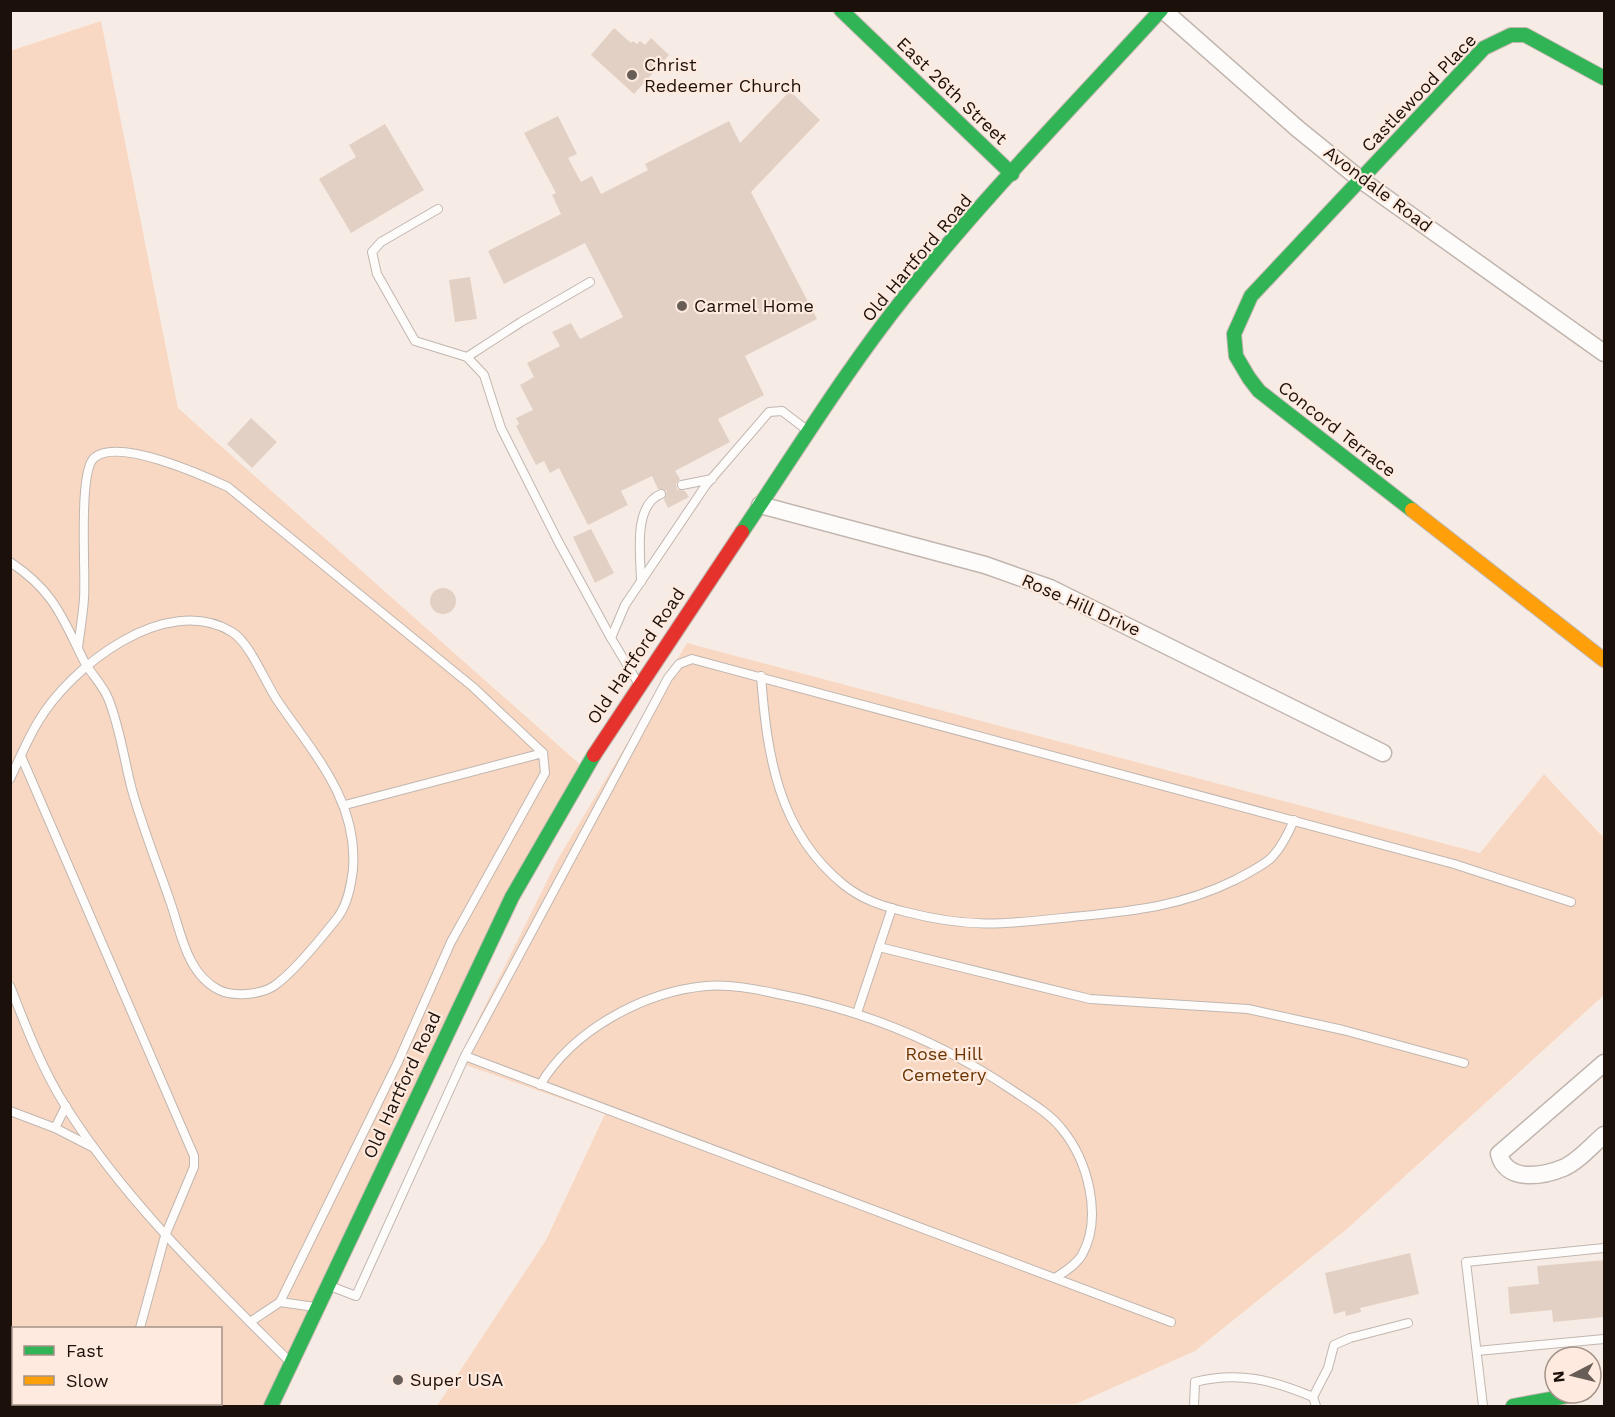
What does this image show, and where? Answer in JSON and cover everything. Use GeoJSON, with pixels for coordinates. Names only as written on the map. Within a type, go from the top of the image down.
{"type":"FeatureCollection","features":[{"type":"Feature","properties":{"kind":"main road","name":"Old Hartford Road"},"geometry":{"type":"LineString","coordinates":[[271,1407],[512,897],[551,823],[638,683],[903,298],[1012,174],[1162,10]]}},
{"type":"Feature","properties":{"kind":"main road","name":"East 26th Street"},"geometry":{"type":"LineString","coordinates":[[842,11],[1012,174]]}},
{"type":"Feature","properties":{"kind":"main road","name":"Castlewood Place"},"geometry":{"type":"LineString","coordinates":[[1361,180],[1484,48],[1497,39],[1511,35],[1525,35],[1605,78]]}},
{"type":"Feature","properties":{"kind":"main road","name":"Concord Terrace"},"geometry":{"type":"LineString","coordinates":[[1361,180],[1268,277],[1239,315],[1233,334],[1234,354],[1243,373],[1280,410],[1481,561],[1605,660]]}},
{"type":"Feature","properties":{"kind":"main road"},"geometry":{"type":"LineString","coordinates":[[1513,1407],[1543,1401]]}},
{"type":"Feature","properties":{"kind":"street","name":"Avondale Road"},"geometry":{"type":"LineString","coordinates":[[1162,10],[1298,129],[1361,180],[1605,353]]}},
{"type":"Feature","properties":{"kind":"street","name":"Rose Hill Drive"},"geometry":{"type":"LineString","coordinates":[[760,505],[985,566],[1050,588],[1383,753]]}},
{"type":"Feature","properties":{"kind":"street"},"geometry":{"type":"LineString","coordinates":[[1605,1063],[1499,1154],[1502,1165],[1511,1173],[1535,1175],[1565,1167],[1605,1136]]}},
{"type":"Feature","properties":{"kind":"lane"},"geometry":{"type":"LineString","coordinates":[[438,209],[381,242],[372,252],[377,274],[416,341],[467,357],[484,375],[501,428],[558,541],[638,683]]}},
{"type":"Feature","properties":{"kind":"lane"},"geometry":{"type":"LineString","coordinates":[[467,357],[590,282]]}},
{"type":"Feature","properties":{"kind":"lane"},"geometry":{"type":"LineString","coordinates":[[611,638],[625,605],[712,479],[769,412],[782,411],[810,432]]}},
{"type":"Feature","properties":{"kind":"lane"},"geometry":{"type":"LineString","coordinates":[[78,648],[84,598],[84,516],[87,470],[93,459],[105,453],[132,454],[189,469],[228,487],[474,687],[543,753],[544,773],[452,942],[398,1062],[280,1302],[250,1322]]}},
{"type":"Feature","properties":{"kind":"lane"},"geometry":{"type":"LineString","coordinates":[[682,485],[712,479]]}},
{"type":"Feature","properties":{"kind":"lane"},"geometry":{"type":"LineString","coordinates":[[641,582],[641,526],[647,505],[661,494]]}},
{"type":"Feature","properties":{"kind":"lane"},"geometry":{"type":"LineString","coordinates":[[10,562],[33,577],[50,594],[86,666],[98,677],[109,701],[133,792],[186,950],[194,967],[219,990],[239,994],[272,987],[341,913],[351,886],[354,855],[345,806],[319,756],[277,699],[248,650],[234,632],[200,621],[164,622],[111,648],[86,666],[77,673],[39,720],[10,779]]}},
{"type":"Feature","properties":{"kind":"lane"},"geometry":{"type":"LineString","coordinates":[[328,1285],[356,1296],[465,1056],[668,678],[680,664],[692,659],[1454,864],[1571,902]]}},
{"type":"Feature","properties":{"kind":"lane"},"geometry":{"type":"LineString","coordinates":[[761,676],[764,726],[771,770],[785,807],[811,851],[843,884],[869,902],[946,922],[983,926],[1033,923],[1169,906],[1212,891],[1270,859],[1286,838],[1294,820]]}},
{"type":"Feature","properties":{"kind":"lane"},"geometry":{"type":"LineString","coordinates":[[345,806],[543,753]]}},
{"type":"Feature","properties":{"kind":"lane"},"geometry":{"type":"LineString","coordinates":[[21,756],[194,1156],[194,1167],[165,1236],[141,1327]]}},
{"type":"Feature","properties":{"kind":"lane"},"geometry":{"type":"LineString","coordinates":[[857,1013],[892,908]]}},
{"type":"Feature","properties":{"kind":"lane"},"geometry":{"type":"LineString","coordinates":[[879,947],[1051,992],[1090,999],[1248,1010],[1343,1030],[1464,1063]]}},
{"type":"Feature","properties":{"kind":"lane"},"geometry":{"type":"LineString","coordinates":[[10,986],[35,1050],[66,1106],[97,1150],[165,1236],[291,1364]]}},
{"type":"Feature","properties":{"kind":"lane"},"geometry":{"type":"LineString","coordinates":[[540,1084],[560,1056],[596,1028],[636,1006],[705,986],[728,986],[806,999],[857,1013],[933,1043],[985,1071],[1060,1126],[1084,1167],[1092,1218],[1088,1242],[1081,1257],[1055,1278]]}},
{"type":"Feature","properties":{"kind":"lane"},"geometry":{"type":"LineString","coordinates":[[465,1056],[1171,1322]]}},
{"type":"Feature","properties":{"kind":"lane"},"geometry":{"type":"LineString","coordinates":[[55,1128],[66,1106]]}},
{"type":"Feature","properties":{"kind":"lane"},"geometry":{"type":"LineString","coordinates":[[10,1111],[55,1128],[97,1150]]}},
{"type":"Feature","properties":{"kind":"lane"},"geometry":{"type":"LineString","coordinates":[[1483,1407],[1466,1262],[1605,1248]]}},
{"type":"Feature","properties":{"kind":"lane"},"geometry":{"type":"LineString","coordinates":[[280,1302],[318,1307]]}},
{"type":"Feature","properties":{"kind":"lane"},"geometry":{"type":"LineString","coordinates":[[1194,1407],[1195,1382],[1217,1376],[1277,1382],[1314,1402],[1328,1368],[1334,1345],[1350,1338],[1408,1323]]}},
{"type":"Feature","properties":{"kind":"lane"},"geometry":{"type":"LineString","coordinates":[[1476,1351],[1605,1339]]}},
{"type":"Feature","properties":{"kind":"green space"},"geometry":{"type":"Polygon","coordinates":[[[101,21],[178,408],[584,768],[271,1406],[11,1406],[10,51],[101,21]]]}},
{"type":"Feature","properties":{"kind":"green space","name":"Rose Hill Cemetery"},"geometry":{"type":"Polygon","coordinates":[[[687,643],[1480,853],[1544,774],[1604,838],[1604,995],[1348,1228],[1195,1351],[1076,1404],[437,1406],[546,1240],[605,1114],[457,1062],[558,859],[687,643]]]}},
{"type":"Feature","properties":{"kind":"building","name":"Christ Redeemer Church"},"geometry":{"type":"Polygon","coordinates":[[[614,28],[631,43],[633,41],[637,44],[640,41],[645,45],[651,38],[669,55],[634,94],[591,55],[614,28]]]}},
{"type":"Feature","properties":{"kind":"building","name":"Carmel Home"},"geometry":{"type":"Polygon","coordinates":[[[790,91],[820,120],[751,192],[817,319],[745,356],[764,395],[718,419],[730,442],[675,471],[680,479],[676,484],[677,489],[685,491],[689,497],[668,508],[664,500],[667,491],[658,489],[652,476],[621,491],[628,505],[588,525],[559,468],[550,473],[544,461],[536,465],[516,426],[519,424],[516,418],[533,410],[520,385],[534,377],[527,363],[560,346],[552,332],[571,323],[580,339],[623,317],[585,243],[504,284],[488,251],[561,214],[552,195],[556,193],[524,133],[558,116],[577,154],[568,158],[581,182],[592,176],[601,194],[648,170],[645,164],[729,121],[740,143],[790,91]]]}},
{"type":"Feature","properties":{"kind":"building"},"geometry":{"type":"Polygon","coordinates":[[[385,124],[424,190],[351,233],[319,179],[356,157],[349,145],[385,124]]]}},
{"type":"Feature","properties":{"kind":"building"},"geometry":{"type":"Polygon","coordinates":[[[470,277],[477,319],[455,322],[449,280],[470,277]]]}},
{"type":"Feature","properties":{"kind":"building"},"geometry":{"type":"Polygon","coordinates":[[[251,418],[277,442],[252,468],[227,444],[251,418]]]}},
{"type":"Feature","properties":{"kind":"building"},"geometry":{"type":"Polygon","coordinates":[[[591,529],[614,573],[595,583],[573,537],[591,529]]]}},
{"type":"Feature","properties":{"kind":"building"},"geometry":{"type":"Polygon","coordinates":[[[443,588],[452,592],[456,601],[452,610],[443,614],[434,610],[430,601],[434,592],[443,588]]]}},
{"type":"Feature","properties":{"kind":"building"},"geometry":{"type":"Polygon","coordinates":[[[1410,1253],[1419,1294],[1360,1308],[1361,1312],[1346,1316],[1345,1311],[1334,1314],[1325,1273],[1410,1253]]]}},
{"type":"Feature","properties":{"kind":"building"},"geometry":{"type":"Polygon","coordinates":[[[1605,1260],[1605,1317],[1553,1322],[1552,1310],[1510,1314],[1508,1287],[1539,1284],[1537,1266],[1605,1260]]]}},
{"type":"Feature","properties":{"kind":"traffic: fast"},"geometry":{"type":"LineString","coordinates":[[841,10],[1012,174]]}},
{"type":"Feature","properties":{"kind":"traffic: fast"},"geometry":{"type":"LineString","coordinates":[[742,532],[842,382],[906,295],[999,186],[1161,10]]}},
{"type":"Feature","properties":{"kind":"traffic: fast"},"geometry":{"type":"LineString","coordinates":[[1412,510],[1259,391],[1236,356],[1234,334],[1251,296],[1484,48],[1511,35],[1525,35],[1604,78]]}},
{"type":"Feature","properties":{"kind":"traffic: fast"},"geometry":{"type":"LineString","coordinates":[[271,1406],[512,897],[594,755]]}},
{"type":"Feature","properties":{"kind":"traffic: fast"},"geometry":{"type":"LineString","coordinates":[[1513,1406],[1543,1401]]}},
{"type":"Feature","properties":{"kind":"traffic: slow"},"geometry":{"type":"LineString","coordinates":[[1412,510],[1604,660]]}},
{"type":"Feature","properties":{"kind":"traffic: jam"},"geometry":{"type":"LineString","coordinates":[[594,755],[742,532]]}},
{"type":"Feature","properties":{"kind":"place","name":"Christ Redeemer Church"},"geometry":{"type":"Point","coordinates":[632,75]}},
{"type":"Feature","properties":{"kind":"place","name":"Carmel Home"},"geometry":{"type":"Point","coordinates":[682,306]}},
{"type":"Feature","properties":{"kind":"place","name":"Super USA"},"geometry":{"type":"Point","coordinates":[398,1380]}}]}
